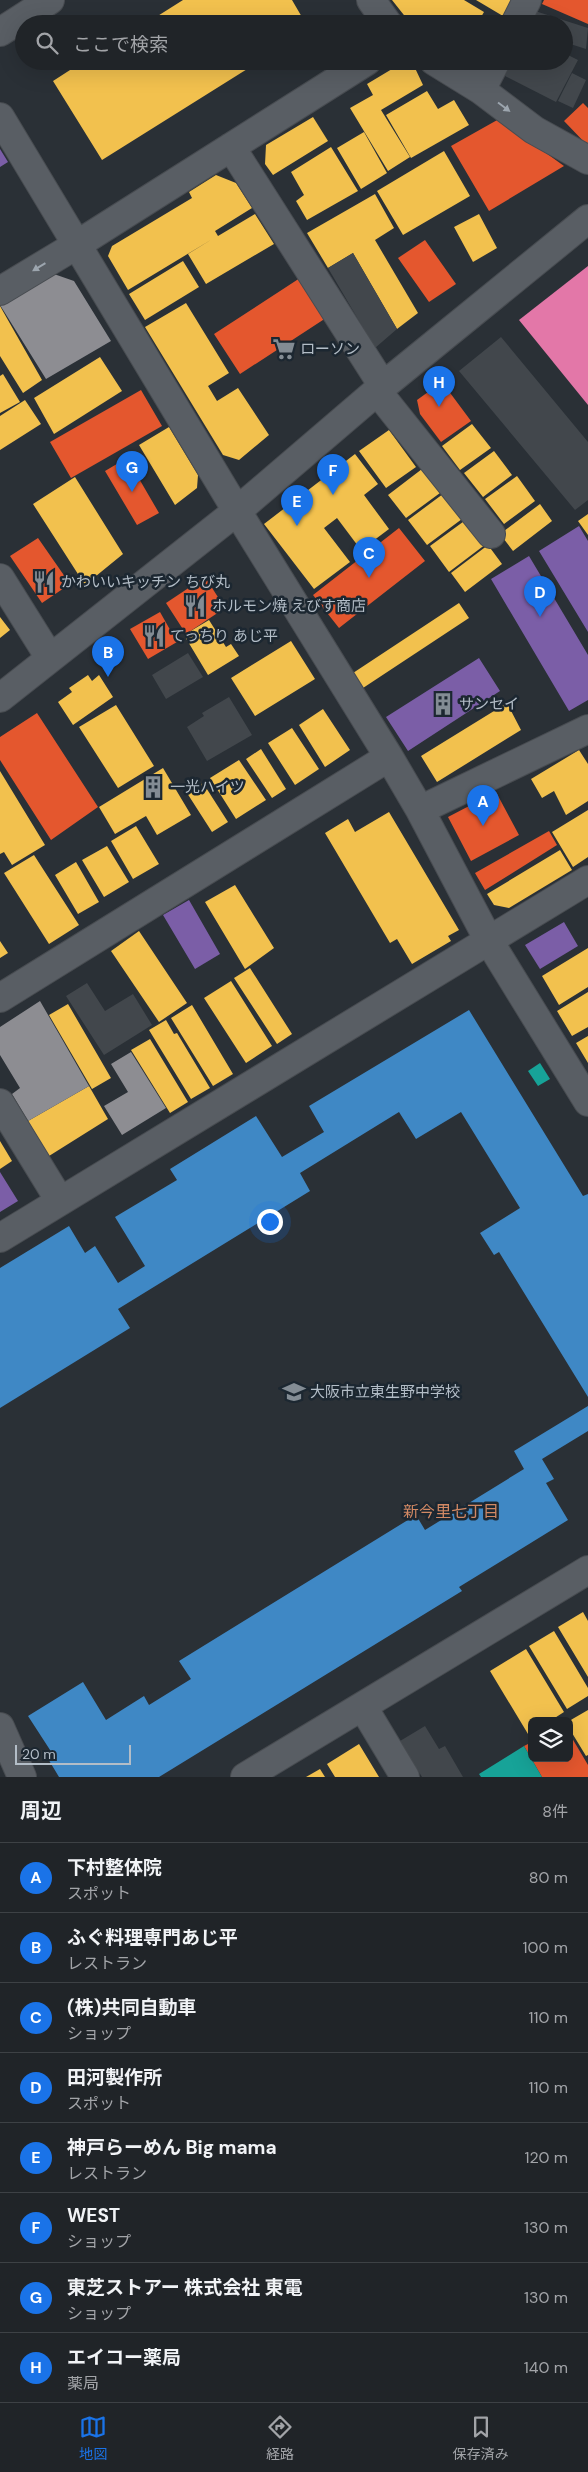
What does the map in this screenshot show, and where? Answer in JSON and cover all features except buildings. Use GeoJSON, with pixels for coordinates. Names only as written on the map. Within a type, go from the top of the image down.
{"type":"FeatureCollection","features":[{"type":"Feature","properties":{"kind":"street"},"geometry":{"type":"LineString","coordinates":[[27,15],[50,0]]}},
{"type":"Feature","properties":{"kind":"street"},"geometry":{"type":"LineString","coordinates":[[371,0],[382,15]]}},
{"type":"Feature","properties":{"kind":"street"},"geometry":{"type":"LineString","coordinates":[[520,15],[527,0]]}},
{"type":"Feature","properties":{"kind":"street"},"geometry":{"type":"LineString","coordinates":[[0,32],[15,22]]}},
{"type":"Feature","properties":{"kind":"street"},"geometry":{"type":"LineString","coordinates":[[0,290],[78,244],[353,70]]}},
{"type":"Feature","properties":{"kind":"street"},"geometry":{"type":"LineString","coordinates":[[449,70],[481,90],[534,130],[588,160]]}},
{"type":"Feature","properties":{"kind":"street"},"geometry":{"type":"LineString","coordinates":[[481,90],[491,70]]}},
{"type":"Feature","properties":{"kind":"street"},"geometry":{"type":"LineString","coordinates":[[0,117],[237,511],[389,757],[420,810],[488,941],[588,1102]]}},
{"type":"Feature","properties":{"kind":"street"},"geometry":{"type":"LineString","coordinates":[[232,147],[380,388],[491,534]]}},
{"type":"Feature","properties":{"kind":"street"},"geometry":{"type":"LineString","coordinates":[[0,698],[237,511],[380,388],[588,219]]}},
{"type":"Feature","properties":{"kind":"street"},"geometry":{"type":"LineString","coordinates":[[0,578],[50,658]]}},
{"type":"Feature","properties":{"kind":"street"},"geometry":{"type":"LineString","coordinates":[[420,810],[588,729]]}},
{"type":"Feature","properties":{"kind":"street"},"geometry":{"type":"LineString","coordinates":[[0,998],[389,757]]}},
{"type":"Feature","properties":{"kind":"street"},"geometry":{"type":"LineString","coordinates":[[0,1238],[588,880]]}},
{"type":"Feature","properties":{"kind":"street"},"geometry":{"type":"LineString","coordinates":[[0,1103],[60,1202]]}},
{"type":"Feature","properties":{"kind":"street"},"geometry":{"type":"LineString","coordinates":[[245,1777],[588,1570]]}},
{"type":"Feature","properties":{"kind":"street"},"geometry":{"type":"LineString","coordinates":[[363,1707],[405,1777]]}},
{"type":"Feature","properties":{"kind":"street"},"geometry":{"type":"LineString","coordinates":[[0,1728],[22,1777]]}},
{"type":"Feature","properties":{"kind":"place","name":"ローソン"},"geometry":{"type":"Point","coordinates":[284,349]}},
{"type":"Feature","properties":{"kind":"place","name":"エイコー薬局"},"geometry":{"type":"Point","coordinates":[439,407]}},
{"type":"Feature","properties":{"kind":"place","name":"東芝ストアー 株式会社 東電"},"geometry":{"type":"Point","coordinates":[132,492]}},
{"type":"Feature","properties":{"kind":"place","name":"WEST"},"geometry":{"type":"Point","coordinates":[333,495]}},
{"type":"Feature","properties":{"kind":"place","name":"神戸らーめん Big mama"},"geometry":{"type":"Point","coordinates":[297,526]}},
{"type":"Feature","properties":{"kind":"place","name":"(株)共同自動車"},"geometry":{"type":"Point","coordinates":[369,578]}},
{"type":"Feature","properties":{"kind":"place","name":"かわいいキッチン ちび丸"},"geometry":{"type":"Point","coordinates":[44,582]}},
{"type":"Feature","properties":{"kind":"place","name":"ホルモン焼 えびす商店"},"geometry":{"type":"Point","coordinates":[195,606]}},
{"type":"Feature","properties":{"kind":"place","name":"田河製作所"},"geometry":{"type":"Point","coordinates":[540,617]}},
{"type":"Feature","properties":{"kind":"place","name":"てっちり あじ平"},"geometry":{"type":"Point","coordinates":[154,636]}},
{"type":"Feature","properties":{"kind":"place","name":"ふぐ料理専門あじ平"},"geometry":{"type":"Point","coordinates":[108,677]}},
{"type":"Feature","properties":{"kind":"place","name":"サンセイ"},"geometry":{"type":"Point","coordinates":[443,704]}},
{"type":"Feature","properties":{"kind":"place","name":"一光ハイツ"},"geometry":{"type":"Point","coordinates":[153,787]}},
{"type":"Feature","properties":{"kind":"place","name":"下村整体院"},"geometry":{"type":"Point","coordinates":[483,826]}},
{"type":"Feature","properties":{"kind":"place","name":"大阪市立東生野中学校"},"geometry":{"type":"Point","coordinates":[294,1392]}},
{"type":"Feature","properties":{"kind":"district","name":"新今里七丁目"},"geometry":{"type":"Point","coordinates":[451,1511]}}]}
